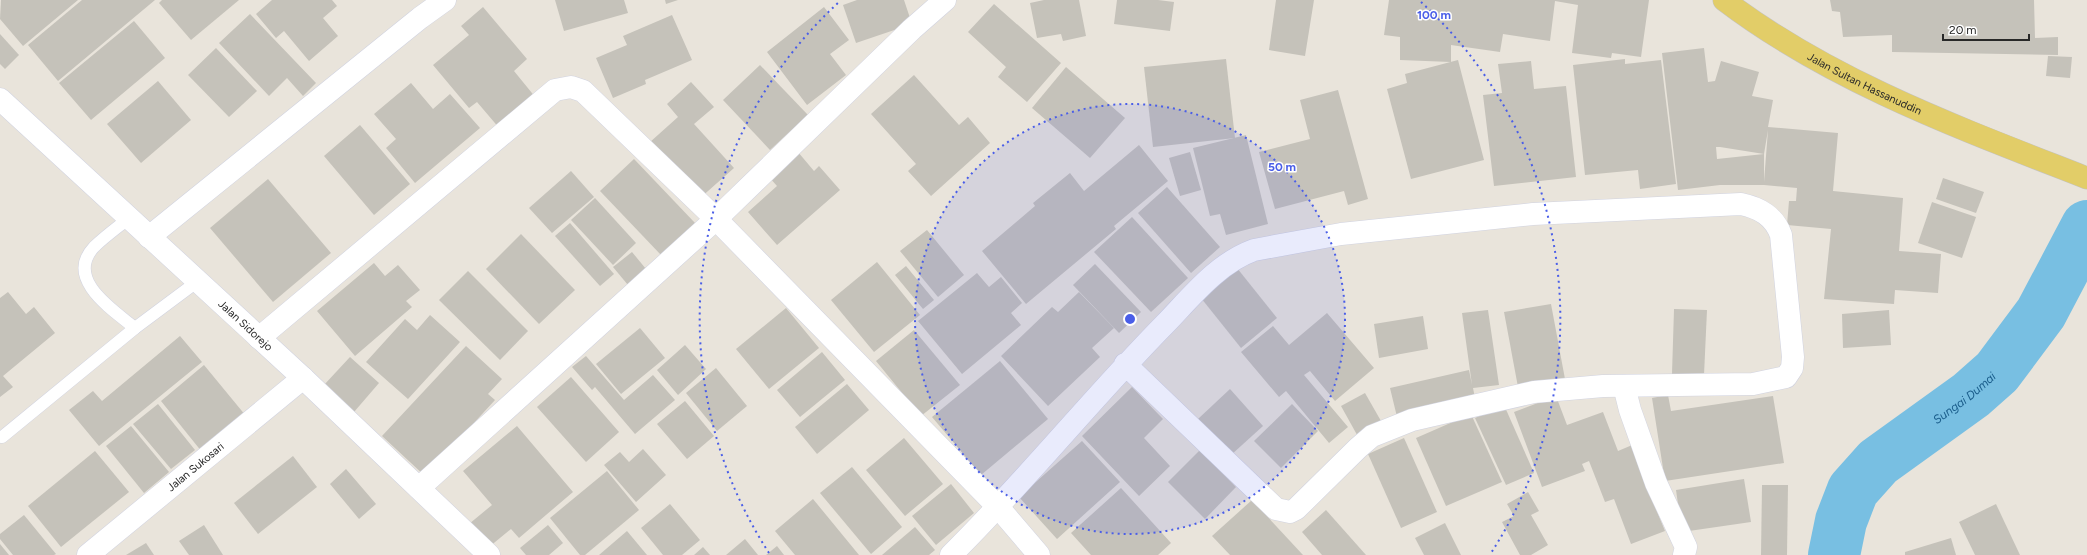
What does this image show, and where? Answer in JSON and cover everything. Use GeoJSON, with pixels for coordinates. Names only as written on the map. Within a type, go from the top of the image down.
{"type":"FeatureCollection","features":[{"type":"Feature","properties":{"kind":"main road","name":"Jalan Sultan Hassanuddin"},"geometry":{"type":"LineString","coordinates":[[1724,0],[1752,21],[1832,69],[1868,87],[2014,150],[2087,178]]}},
{"type":"Feature","properties":{"kind":"street"},"geometry":{"type":"LineString","coordinates":[[149,236],[420,18],[445,0]]}},
{"type":"Feature","properties":{"kind":"street"},"geometry":{"type":"LineString","coordinates":[[419,488],[716,219],[912,29],[945,0]]}},
{"type":"Feature","properties":{"kind":"street"},"geometry":{"type":"LineString","coordinates":[[259,338],[555,90],[571,87],[583,91],[716,219],[999,508],[1039,555]]}},
{"type":"Feature","properties":{"kind":"street","name":"Jalan Sidorejo"},"geometry":{"type":"LineString","coordinates":[[0,99],[303,378],[486,554]]}},
{"type":"Feature","properties":{"kind":"street"},"geometry":{"type":"LineString","coordinates":[[951,555],[999,508],[1125,364],[1214,274],[1241,255],[1254,250],[1341,234],[1533,214],[1741,204],[1754,206],[1770,216],[1778,225],[1783,246],[1793,357],[1792,368],[1786,378],[1753,384],[1603,386],[1534,392],[1412,420],[1372,436],[1296,509],[1290,512],[1283,512],[1276,509],[1163,398],[1125,364]]}},
{"type":"Feature","properties":{"kind":"street","name":"Jalan Sukosari"},"geometry":{"type":"LineString","coordinates":[[88,555],[303,378]]}},
{"type":"Feature","properties":{"kind":"street"},"geometry":{"type":"LineString","coordinates":[[1624,386],[1630,410],[1656,483],[1686,547],[1684,555]]}},
{"type":"Feature","properties":{"kind":"lane"},"geometry":{"type":"LineString","coordinates":[[129,218],[94,248],[86,260],[84,271],[90,286],[99,298],[135,328]]}},
{"type":"Feature","properties":{"kind":"lane"},"geometry":{"type":"LineString","coordinates":[[2,437],[135,328],[198,281]]}},
{"type":"Feature","properties":{"kind":"building"},"geometry":{"type":"Polygon","coordinates":[[[1,0],[78,0],[23,46],[0,19],[1,0]]]}},
{"type":"Feature","properties":{"kind":"building"},"geometry":{"type":"Polygon","coordinates":[[[82,0],[155,0],[58,81],[28,45],[82,0]]]}},
{"type":"Feature","properties":{"kind":"building"},"geometry":{"type":"Polygon","coordinates":[[[162,0],[239,0],[191,40],[159,3],[162,0]]]}},
{"type":"Feature","properties":{"kind":"building"},"geometry":{"type":"Polygon","coordinates":[[[272,0],[332,0],[337,6],[323,18],[338,36],[309,61],[284,31],[276,38],[256,14],[272,0]]]}},
{"type":"Feature","properties":{"kind":"building"},"geometry":{"type":"Polygon","coordinates":[[[555,0],[624,0],[628,13],[564,31],[555,0]]]}},
{"type":"Feature","properties":{"kind":"building"},"geometry":{"type":"Polygon","coordinates":[[[665,0],[678,0],[666,4],[665,0]]]}},
{"type":"Feature","properties":{"kind":"building"},"geometry":{"type":"Polygon","coordinates":[[[857,0],[904,0],[912,24],[856,43],[843,5],[857,0]]]}},
{"type":"Feature","properties":{"kind":"building"},"geometry":{"type":"Polygon","coordinates":[[[1044,0],[1079,0],[1086,36],[1063,41],[1061,34],[1037,38],[1030,3],[1044,0]]]}},
{"type":"Feature","properties":{"kind":"building"},"geometry":{"type":"Polygon","coordinates":[[[1117,0],[1158,0],[1174,2],[1170,31],[1114,24],[1117,0]]]}},
{"type":"Feature","properties":{"kind":"building"},"geometry":{"type":"Polygon","coordinates":[[[1276,0],[1314,0],[1305,56],[1269,50],[1276,0]]]}},
{"type":"Feature","properties":{"kind":"building"},"geometry":{"type":"Polygon","coordinates":[[[1389,0],[1649,0],[1641,57],[1612,53],[1611,58],[1572,53],[1578,5],[1555,1],[1550,41],[1503,34],[1500,52],[1451,45],[1451,62],[1400,60],[1400,37],[1384,35],[1389,0]]]}},
{"type":"Feature","properties":{"kind":"building"},"geometry":{"type":"Polygon","coordinates":[[[1830,0],[2034,0],[2035,38],[2058,37],[2058,55],[1892,52],[1892,35],[1843,37],[1840,12],[1832,11],[1830,0]]]}},
{"type":"Feature","properties":{"kind":"building"},"geometry":{"type":"Polygon","coordinates":[[[994,4],[1061,63],[1027,102],[998,77],[1006,67],[968,32],[994,4]]]}},
{"type":"Feature","properties":{"kind":"building"},"geometry":{"type":"Polygon","coordinates":[[[483,7],[527,59],[514,71],[536,98],[500,129],[477,102],[469,108],[433,65],[469,35],[461,26],[483,7]]]}},
{"type":"Feature","properties":{"kind":"building"},"geometry":{"type":"Polygon","coordinates":[[[824,7],[849,40],[830,54],[846,75],[807,105],[767,52],[824,7]]]}},
{"type":"Feature","properties":{"kind":"building"},"geometry":{"type":"Polygon","coordinates":[[[250,14],[316,83],[303,96],[287,78],[269,96],[219,43],[250,14]]]}},
{"type":"Feature","properties":{"kind":"building"},"geometry":{"type":"Polygon","coordinates":[[[672,15],[692,60],[645,80],[646,84],[613,98],[596,58],[627,45],[623,36],[672,15]]]}},
{"type":"Feature","properties":{"kind":"building"},"geometry":{"type":"Polygon","coordinates":[[[134,21],[165,58],[91,120],[59,83],[134,21]]]}},
{"type":"Feature","properties":{"kind":"building"},"geometry":{"type":"Polygon","coordinates":[[[0,34],[19,55],[5,69],[0,64],[0,34]]]}},
{"type":"Feature","properties":{"kind":"building"},"geometry":{"type":"Polygon","coordinates":[[[216,48],[257,91],[229,117],[188,75],[216,48]]]}},
{"type":"Feature","properties":{"kind":"building"},"geometry":{"type":"Polygon","coordinates":[[[1704,48],[1708,82],[1715,81],[1721,61],[1759,72],[1752,96],[1773,100],[1768,127],[1838,133],[1833,191],[1903,198],[1899,251],[1941,254],[1938,293],[1895,290],[1894,304],[1824,299],[1831,229],[1787,225],[1789,201],[1796,201],[1797,188],[1764,185],[1720,185],[1678,190],[1662,53],[1704,48]],[[1768,130],[1764,154],[1764,182],[1768,130]],[[1716,147],[1717,159],[1764,154],[1716,147]]]}},
{"type":"Feature","properties":{"kind":"building"},"geometry":{"type":"Polygon","coordinates":[[[2048,56],[2072,57],[2070,78],[2046,76],[2048,56]]]}},
{"type":"Feature","properties":{"kind":"building"},"geometry":{"type":"Polygon","coordinates":[[[1226,59],[1235,138],[1153,147],[1144,67],[1226,59]]]}},
{"type":"Feature","properties":{"kind":"building"},"geometry":{"type":"Polygon","coordinates":[[[1625,59],[1625,64],[1661,60],[1676,184],[1640,189],[1638,170],[1585,175],[1573,65],[1625,59]]]}},
{"type":"Feature","properties":{"kind":"building"},"geometry":{"type":"Polygon","coordinates":[[[1458,60],[1484,160],[1411,179],[1387,89],[1407,83],[1405,74],[1458,60]]]}},
{"type":"Feature","properties":{"kind":"building"},"geometry":{"type":"Polygon","coordinates":[[[1531,61],[1534,89],[1566,86],[1576,177],[1494,186],[1483,95],[1502,93],[1498,64],[1531,61]]]}},
{"type":"Feature","properties":{"kind":"building"},"geometry":{"type":"Polygon","coordinates":[[[760,65],[808,115],[770,150],[723,100],[760,65]]]}},
{"type":"Feature","properties":{"kind":"building"},"geometry":{"type":"Polygon","coordinates":[[[1066,67],[1125,118],[1090,158],[1032,108],[1066,67]]]}},
{"type":"Feature","properties":{"kind":"building"},"geometry":{"type":"Polygon","coordinates":[[[914,75],[959,125],[968,117],[990,143],[931,196],[908,171],[916,164],[871,114],[914,75]]]}},
{"type":"Feature","properties":{"kind":"building"},"geometry":{"type":"Polygon","coordinates":[[[158,81],[191,120],[141,163],[107,124],[158,81]]]}},
{"type":"Feature","properties":{"kind":"building"},"geometry":{"type":"Polygon","coordinates":[[[691,82],[714,107],[694,124],[734,168],[699,199],[649,143],[678,117],[667,104],[691,82]]]}},
{"type":"Feature","properties":{"kind":"building"},"geometry":{"type":"Polygon","coordinates":[[[411,83],[433,109],[450,94],[480,128],[415,183],[386,148],[396,139],[374,114],[411,83]]]}},
{"type":"Feature","properties":{"kind":"building"},"geometry":{"type":"Polygon","coordinates":[[[1338,90],[1368,199],[1348,205],[1344,191],[1275,209],[1259,152],[1310,139],[1300,100],[1338,90]]]}},
{"type":"Feature","properties":{"kind":"building"},"geometry":{"type":"Polygon","coordinates":[[[360,125],[410,184],[374,215],[324,156],[360,125]]]}},
{"type":"Feature","properties":{"kind":"building"},"geometry":{"type":"Polygon","coordinates":[[[1246,135],[1268,224],[1226,235],[1220,214],[1210,216],[1193,148],[1246,135]]]}},
{"type":"Feature","properties":{"kind":"building"},"geometry":{"type":"Polygon","coordinates":[[[1139,145],[1168,181],[1114,226],[1116,229],[1026,304],[982,251],[1035,206],[1033,203],[1070,173],[1084,191],[1139,145]]]}},
{"type":"Feature","properties":{"kind":"building"},"geometry":{"type":"Polygon","coordinates":[[[798,152],[814,171],[819,166],[840,190],[777,245],[748,212],[777,186],[769,177],[798,152]]]}},
{"type":"Feature","properties":{"kind":"building"},"geometry":{"type":"Polygon","coordinates":[[[1190,152],[1201,190],[1180,196],[1169,158],[1190,152]]]}},
{"type":"Feature","properties":{"kind":"building"},"geometry":{"type":"Polygon","coordinates":[[[634,159],[695,223],[661,255],[600,191],[634,159]]]}},
{"type":"Feature","properties":{"kind":"building"},"geometry":{"type":"Polygon","coordinates":[[[571,171],[594,197],[552,233],[529,208],[571,171]]]}},
{"type":"Feature","properties":{"kind":"building"},"geometry":{"type":"Polygon","coordinates":[[[1943,178],[1984,192],[1976,213],[1936,199],[1943,178]]]}},
{"type":"Feature","properties":{"kind":"building"},"geometry":{"type":"Polygon","coordinates":[[[268,179],[331,253],[273,302],[210,228],[268,179]]]}},
{"type":"Feature","properties":{"kind":"building"},"geometry":{"type":"Polygon","coordinates":[[[1167,187],[1220,247],[1191,273],[1138,213],[1167,187]]]}},
{"type":"Feature","properties":{"kind":"building"},"geometry":{"type":"Polygon","coordinates":[[[595,198],[636,243],[613,265],[571,220],[595,198]]]}},
{"type":"Feature","properties":{"kind":"building"},"geometry":{"type":"Polygon","coordinates":[[[1932,202],[1976,217],[1962,258],[1918,243],[1932,202]]]}},
{"type":"Feature","properties":{"kind":"building"},"geometry":{"type":"Polygon","coordinates":[[[1132,217],[1188,278],[1151,312],[1094,252],[1132,217]]]}},
{"type":"Feature","properties":{"kind":"building"},"geometry":{"type":"Polygon","coordinates":[[[570,223],[614,274],[600,286],[555,236],[570,223]]]}},
{"type":"Feature","properties":{"kind":"building"},"geometry":{"type":"Polygon","coordinates":[[[927,230],[964,275],[938,297],[900,251],[927,230]]]}},
{"type":"Feature","properties":{"kind":"building"},"geometry":{"type":"Polygon","coordinates":[[[521,234],[575,290],[539,324],[486,269],[521,234]]]}},
{"type":"Feature","properties":{"kind":"building"},"geometry":{"type":"Polygon","coordinates":[[[632,252],[646,269],[628,285],[613,267],[632,252]]]}},
{"type":"Feature","properties":{"kind":"building"},"geometry":{"type":"Polygon","coordinates":[[[877,262],[920,315],[874,352],[831,300],[877,262]]]}},
{"type":"Feature","properties":{"kind":"building"},"geometry":{"type":"Polygon","coordinates":[[[374,263],[385,276],[398,265],[420,290],[406,301],[412,307],[355,356],[317,311],[374,263]]]}},
{"type":"Feature","properties":{"kind":"building"},"geometry":{"type":"Polygon","coordinates":[[[1095,264],[1141,312],[1119,333],[1073,285],[1095,264]]]}},
{"type":"Feature","properties":{"kind":"building"},"geometry":{"type":"Polygon","coordinates":[[[906,266],[934,300],[923,309],[895,275],[906,266]]]}},
{"type":"Feature","properties":{"kind":"building"},"geometry":{"type":"Polygon","coordinates":[[[1237,268],[1277,318],[1241,348],[1201,298],[1237,268]]]}},
{"type":"Feature","properties":{"kind":"building"},"geometry":{"type":"Polygon","coordinates":[[[468,271],[528,331],[500,360],[439,300],[468,271]]]}},
{"type":"Feature","properties":{"kind":"building"},"geometry":{"type":"Polygon","coordinates":[[[977,273],[989,287],[1001,277],[1022,303],[1011,313],[1021,325],[962,374],[918,321],[977,273]]]}},
{"type":"Feature","properties":{"kind":"building"},"geometry":{"type":"Polygon","coordinates":[[[8,292],[26,314],[34,307],[55,333],[3,376],[13,387],[0,397],[0,298],[8,292]]]}},
{"type":"Feature","properties":{"kind":"building"},"geometry":{"type":"Polygon","coordinates":[[[1079,292],[1114,328],[1092,348],[1100,357],[1048,406],[1001,356],[1052,307],[1058,312],[1079,292]]]}},
{"type":"Feature","properties":{"kind":"building"},"geometry":{"type":"Polygon","coordinates":[[[1551,304],[1565,379],[1518,387],[1504,312],[1551,304]]]}},
{"type":"Feature","properties":{"kind":"building"},"geometry":{"type":"Polygon","coordinates":[[[786,308],[819,348],[769,389],[736,349],[786,308]]]}},
{"type":"Feature","properties":{"kind":"building"},"geometry":{"type":"Polygon","coordinates":[[[1674,309],[1707,310],[1704,375],[1672,374],[1674,309]]]}},
{"type":"Feature","properties":{"kind":"building"},"geometry":{"type":"Polygon","coordinates":[[[1488,310],[1499,385],[1473,388],[1476,403],[1398,421],[1390,388],[1469,370],[1472,385],[1462,313],[1488,310]]]}},
{"type":"Feature","properties":{"kind":"building"},"geometry":{"type":"Polygon","coordinates":[[[1889,310],[1891,345],[1843,348],[1842,314],[1889,310]]]}},
{"type":"Feature","properties":{"kind":"building"},"geometry":{"type":"Polygon","coordinates":[[[1327,313],[1374,368],[1335,401],[1310,371],[1304,375],[1348,427],[1329,443],[1286,391],[1279,397],[1241,352],[1273,326],[1289,345],[1327,313]]]}},
{"type":"Feature","properties":{"kind":"building"},"geometry":{"type":"Polygon","coordinates":[[[430,315],[460,342],[408,399],[366,362],[405,319],[417,330],[430,315]]]}},
{"type":"Feature","properties":{"kind":"building"},"geometry":{"type":"Polygon","coordinates":[[[1423,316],[1428,349],[1379,358],[1374,324],[1423,316]]]}},
{"type":"Feature","properties":{"kind":"building"},"geometry":{"type":"Polygon","coordinates":[[[640,328],[665,358],[621,394],[596,364],[640,328]]]}},
{"type":"Feature","properties":{"kind":"building"},"geometry":{"type":"Polygon","coordinates":[[[914,330],[960,385],[921,416],[876,361],[914,330]]]}},
{"type":"Feature","properties":{"kind":"building"},"geometry":{"type":"Polygon","coordinates":[[[180,336],[202,362],[99,446],[69,410],[93,391],[102,401],[180,336]]]}},
{"type":"Feature","properties":{"kind":"building"},"geometry":{"type":"Polygon","coordinates":[[[685,345],[706,369],[678,395],[657,370],[685,345]]]}},
{"type":"Feature","properties":{"kind":"building"},"geometry":{"type":"Polygon","coordinates":[[[466,346],[502,379],[488,394],[495,400],[425,476],[382,436],[466,346]]]}},
{"type":"Feature","properties":{"kind":"building"},"geometry":{"type":"Polygon","coordinates":[[[822,352],[845,380],[800,417],[777,390],[822,352]]]}},
{"type":"Feature","properties":{"kind":"building"},"geometry":{"type":"Polygon","coordinates":[[[586,356],[624,400],[653,375],[675,400],[635,434],[595,387],[592,390],[572,367],[586,356]]]}},
{"type":"Feature","properties":{"kind":"building"},"geometry":{"type":"Polygon","coordinates":[[[350,357],[379,383],[354,412],[324,385],[350,357]]]}},
{"type":"Feature","properties":{"kind":"building"},"geometry":{"type":"Polygon","coordinates":[[[1000,361],[1048,419],[981,475],[932,417],[1000,361]]]}},
{"type":"Feature","properties":{"kind":"building"},"geometry":{"type":"Polygon","coordinates":[[[204,365],[246,416],[202,452],[161,401],[204,365]]]}},
{"type":"Feature","properties":{"kind":"building"},"geometry":{"type":"Polygon","coordinates":[[[716,368],[747,406],[717,431],[686,393],[716,368]]]}},
{"type":"Feature","properties":{"kind":"building"},"geometry":{"type":"Polygon","coordinates":[[[571,377],[619,432],[586,462],[537,407],[571,377]]]}},
{"type":"Feature","properties":{"kind":"building"},"geometry":{"type":"Polygon","coordinates":[[[847,384],[869,410],[817,454],[795,427],[847,384]]]}},
{"type":"Feature","properties":{"kind":"building"},"geometry":{"type":"Polygon","coordinates":[[[1132,387],[1163,419],[1144,438],[1170,466],[1139,496],[1082,436],[1132,387]]]}},
{"type":"Feature","properties":{"kind":"building"},"geometry":{"type":"Polygon","coordinates":[[[1230,389],[1263,426],[1231,455],[1198,419],[1230,389]]]}},
{"type":"Feature","properties":{"kind":"building"},"geometry":{"type":"Polygon","coordinates":[[[1365,393],[1385,428],[1361,442],[1341,406],[1365,393]]]}},
{"type":"Feature","properties":{"kind":"building"},"geometry":{"type":"Polygon","coordinates":[[[1668,395],[1671,411],[1773,396],[1784,463],[1665,481],[1652,398],[1668,395]]]}},
{"type":"Feature","properties":{"kind":"building"},"geometry":{"type":"Polygon","coordinates":[[[1556,396],[1567,425],[1603,412],[1618,451],[1637,443],[1647,487],[1665,531],[1631,544],[1614,499],[1605,502],[1589,461],[1582,464],[1585,471],[1542,487],[1514,412],[1556,396]]]}},
{"type":"Feature","properties":{"kind":"building"},"geometry":{"type":"Polygon","coordinates":[[[685,401],[714,436],[687,459],[657,424],[685,401]]]}},
{"type":"Feature","properties":{"kind":"building"},"geometry":{"type":"Polygon","coordinates":[[[158,404],[195,450],[171,469],[133,424],[158,404]]]}},
{"type":"Feature","properties":{"kind":"building"},"geometry":{"type":"Polygon","coordinates":[[[1292,404],[1318,431],[1281,468],[1254,441],[1292,404]]]}},
{"type":"Feature","properties":{"kind":"building"},"geometry":{"type":"Polygon","coordinates":[[[1504,405],[1534,473],[1506,485],[1475,418],[1504,405]]]}},
{"type":"Feature","properties":{"kind":"building"},"geometry":{"type":"Polygon","coordinates":[[[1471,414],[1502,482],[1446,506],[1416,438],[1471,414]]]}},
{"type":"Feature","properties":{"kind":"building"},"geometry":{"type":"Polygon","coordinates":[[[131,426],[169,472],[144,493],[106,446],[131,426]]]}},
{"type":"Feature","properties":{"kind":"building"},"geometry":{"type":"Polygon","coordinates":[[[517,426],[573,492],[519,538],[511,529],[489,547],[469,524],[492,505],[463,471],[517,426]]]}},
{"type":"Feature","properties":{"kind":"building"},"geometry":{"type":"Polygon","coordinates":[[[904,438],[943,484],[905,516],[866,470],[904,438]]]}},
{"type":"Feature","properties":{"kind":"building"},"geometry":{"type":"Polygon","coordinates":[[[1404,438],[1437,512],[1401,528],[1368,454],[1404,438]]]}},
{"type":"Feature","properties":{"kind":"building"},"geometry":{"type":"Polygon","coordinates":[[[1082,441],[1120,482],[1057,539],[1019,497],[1082,441]]]}},
{"type":"Feature","properties":{"kind":"building"},"geometry":{"type":"Polygon","coordinates":[[[643,449],[666,475],[636,502],[604,465],[620,452],[629,462],[643,449]]]}},
{"type":"Feature","properties":{"kind":"building"},"geometry":{"type":"Polygon","coordinates":[[[1200,450],[1236,487],[1205,519],[1168,482],[1200,450]]]}},
{"type":"Feature","properties":{"kind":"building"},"geometry":{"type":"Polygon","coordinates":[[[95,451],[129,492],[61,547],[28,506],[95,451]]]}},
{"type":"Feature","properties":{"kind":"building"},"geometry":{"type":"Polygon","coordinates":[[[293,456],[317,487],[258,534],[234,503],[293,456]]]}},
{"type":"Feature","properties":{"kind":"building"},"geometry":{"type":"Polygon","coordinates":[[[852,467],[902,527],[871,554],[820,493],[852,467]]]}},
{"type":"Feature","properties":{"kind":"building"},"geometry":{"type":"Polygon","coordinates":[[[346,469],[376,504],[359,519],[330,484],[346,469]]]}},
{"type":"Feature","properties":{"kind":"building"},"geometry":{"type":"Polygon","coordinates":[[[607,471],[639,510],[585,555],[580,555],[550,518],[607,471]]]}},
{"type":"Feature","properties":{"kind":"building"},"geometry":{"type":"Polygon","coordinates":[[[1744,479],[1751,522],[1682,532],[1676,490],[1744,479]]]}},
{"type":"Feature","properties":{"kind":"building"},"geometry":{"type":"Polygon","coordinates":[[[951,484],[974,513],[936,545],[912,516],[951,484]]]}},
{"type":"Feature","properties":{"kind":"building"},"geometry":{"type":"Polygon","coordinates":[[[1762,485],[1788,485],[1787,555],[1761,555],[1762,485]]]}},
{"type":"Feature","properties":{"kind":"building"},"geometry":{"type":"Polygon","coordinates":[[[1121,488],[1171,543],[1158,555],[1091,555],[1071,533],[1121,488]]]}},
{"type":"Feature","properties":{"kind":"building"},"geometry":{"type":"Polygon","coordinates":[[[1528,492],[1539,511],[1531,515],[1548,545],[1531,555],[1520,555],[1502,522],[1514,516],[1507,504],[1528,492]]]}},
{"type":"Feature","properties":{"kind":"building"},"geometry":{"type":"Polygon","coordinates":[[[813,499],[859,555],[795,555],[775,531],[813,499]]]}},
{"type":"Feature","properties":{"kind":"building"},"geometry":{"type":"Polygon","coordinates":[[[1252,500],[1303,555],[1230,555],[1212,536],[1252,500]]]}},
{"type":"Feature","properties":{"kind":"building"},"geometry":{"type":"Polygon","coordinates":[[[670,504],[700,540],[682,555],[663,555],[641,528],[670,504]]]}},
{"type":"Feature","properties":{"kind":"building"},"geometry":{"type":"Polygon","coordinates":[[[1996,504],[2020,555],[1975,555],[1959,522],[1996,504]]]}},
{"type":"Feature","properties":{"kind":"building"},"geometry":{"type":"Polygon","coordinates":[[[1326,510],[1366,555],[1322,555],[1302,532],[1326,510]]]}},
{"type":"Feature","properties":{"kind":"building"},"geometry":{"type":"Polygon","coordinates":[[[24,515],[56,554],[13,555],[0,539],[0,534],[24,515]]]}},
{"type":"Feature","properties":{"kind":"building"},"geometry":{"type":"Polygon","coordinates":[[[1445,523],[1461,555],[1424,555],[1415,538],[1445,523]]]}},
{"type":"Feature","properties":{"kind":"building"},"geometry":{"type":"Polygon","coordinates":[[[204,525],[223,555],[189,555],[179,541],[204,525]]]}},
{"type":"Feature","properties":{"kind":"building"},"geometry":{"type":"Polygon","coordinates":[[[548,525],[563,543],[549,555],[526,555],[520,548],[548,525]]]}},
{"type":"Feature","properties":{"kind":"building"},"geometry":{"type":"Polygon","coordinates":[[[915,527],[935,550],[929,555],[882,555],[915,527]]]}},
{"type":"Feature","properties":{"kind":"building"},"geometry":{"type":"Polygon","coordinates":[[[627,531],[647,555],[599,555],[627,531]]]}},
{"type":"Feature","properties":{"kind":"building"},"geometry":{"type":"Polygon","coordinates":[[[1951,538],[1956,555],[1905,555],[1905,552],[1951,538]]]}},
{"type":"Feature","properties":{"kind":"building"},"geometry":{"type":"Polygon","coordinates":[[[745,539],[758,555],[726,555],[745,539]]]}},
{"type":"Feature","properties":{"kind":"building"},"geometry":{"type":"Polygon","coordinates":[[[146,543],[154,555],[126,555],[146,543]]]}},
{"type":"Feature","properties":{"kind":"building"},"geometry":{"type":"Polygon","coordinates":[[[0,544],[9,555],[0,555],[0,544]]]}},
{"type":"Feature","properties":{"kind":"building"},"geometry":{"type":"Polygon","coordinates":[[[777,546],[784,555],[766,555],[777,546]]]}},
{"type":"Feature","properties":{"kind":"building"},"geometry":{"type":"Polygon","coordinates":[[[703,547],[710,555],[694,555],[703,547]]]}},
{"type":"Feature","properties":{"kind":"waterway","name":"Sungai Dumai"},"geometry":{"type":"LineString","coordinates":[[1834,555],[1841,521],[1853,490],[1878,462],[1971,395],[1997,372],[2041,313],[2087,226]]}}]}
